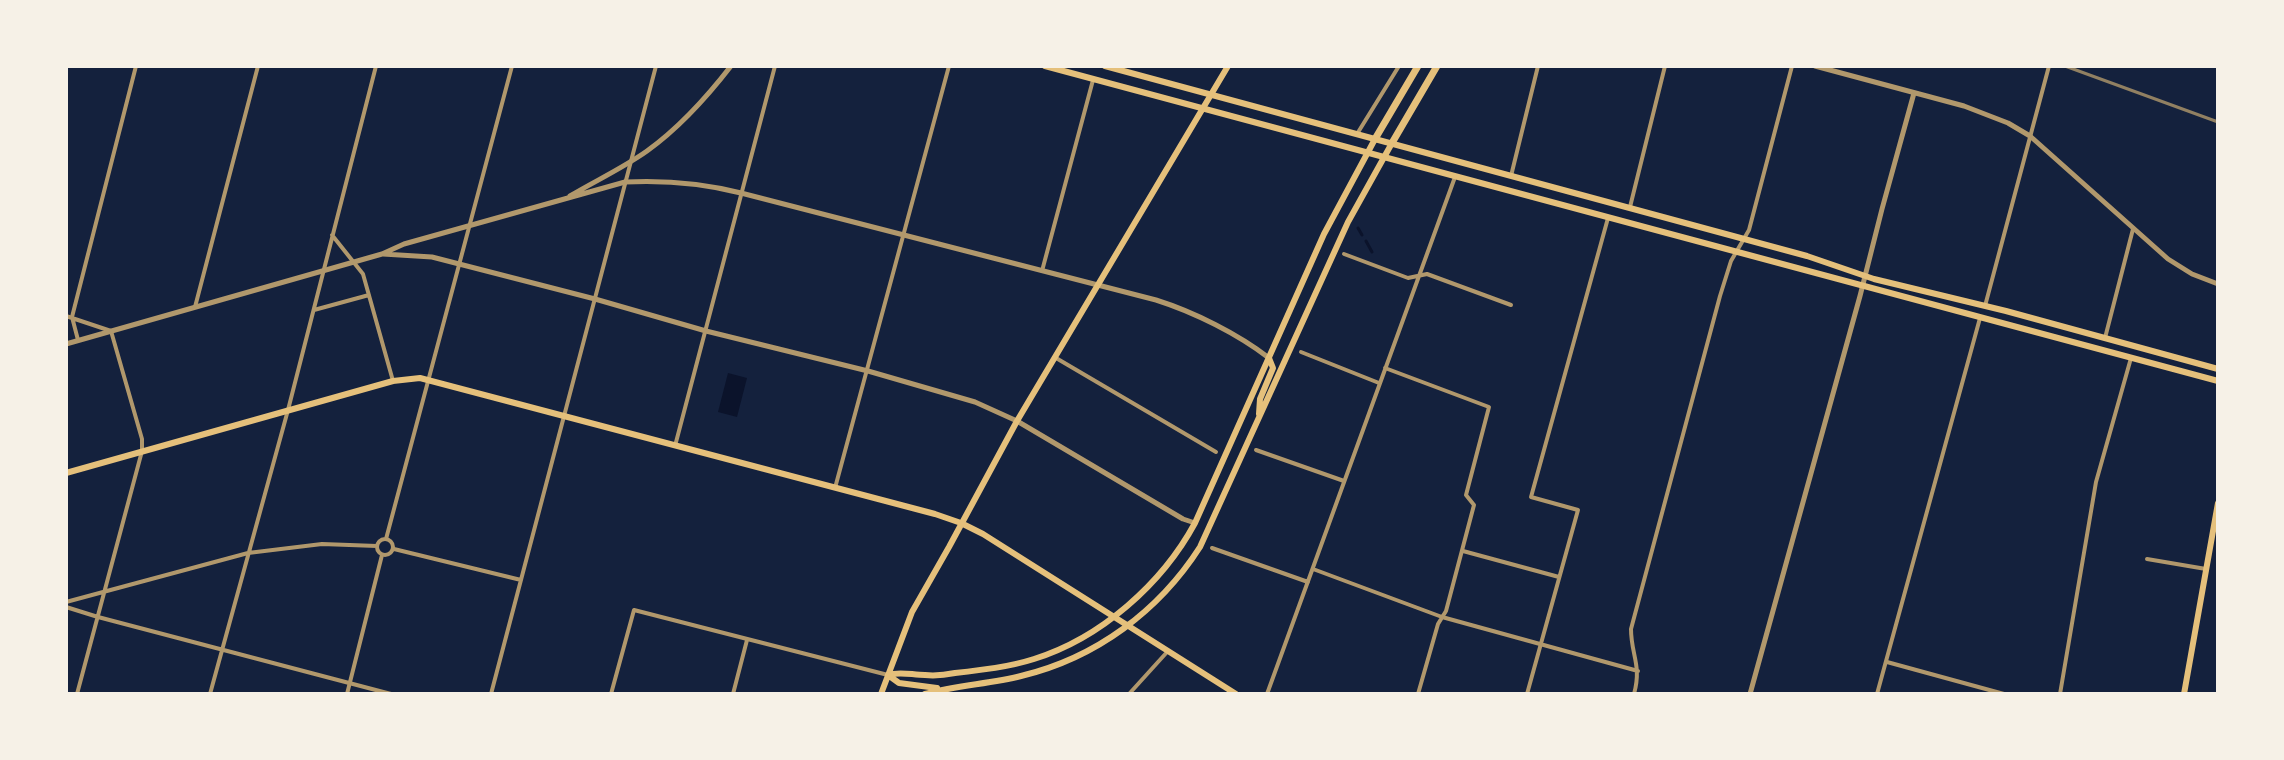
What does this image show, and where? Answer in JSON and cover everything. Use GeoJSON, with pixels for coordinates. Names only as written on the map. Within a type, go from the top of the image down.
{"type":"FeatureCollection","features":[{"type":"Feature","properties":{"kind":"highway"},"geometry":{"type":"LineString","coordinates":[[1375,139],[1418,66]]}},
{"type":"Feature","properties":{"kind":"highway"},"geometry":{"type":"LineString","coordinates":[[1392,143],[1437,66]]}},
{"type":"Feature","properties":{"kind":"main road"},"geometry":{"type":"LineString","coordinates":[[1045,66],[2218,381]]}},
{"type":"Feature","properties":{"kind":"main road"},"geometry":{"type":"LineString","coordinates":[[1105,66],[2218,369]]}},
{"type":"Feature","properties":{"kind":"main road"},"geometry":{"type":"LineString","coordinates":[[881,694],[912,612],[1017,421],[1228,66]]}},
{"type":"Feature","properties":{"kind":"main road"},"geometry":{"type":"LineString","coordinates":[[888,675],[941,675],[1017,663],[1067,645],[1139,596],[1167,567],[1195,523],[1324,234],[1375,139]]}},
{"type":"Feature","properties":{"kind":"main road"},"geometry":{"type":"LineString","coordinates":[[925,694],[1021,676],[1057,665],[1128,626],[1164,595],[1200,547],[1348,222],[1392,143]]}},
{"type":"Feature","properties":{"kind":"main road"},"geometry":{"type":"LineString","coordinates":[[1260,418],[1260,399],[1273,368],[1269,358]]}},
{"type":"Feature","properties":{"kind":"main road"},"geometry":{"type":"LineString","coordinates":[[66,473],[393,381],[412,377],[429,380],[961,523],[1236,694]]}},
{"type":"Feature","properties":{"kind":"main road"},"geometry":{"type":"LineString","coordinates":[[2184,694],[2218,503]]}},
{"type":"Feature","properties":{"kind":"main road"},"geometry":{"type":"LineString","coordinates":[[1195,523],[1206,522],[1220,507]]}},
{"type":"Feature","properties":{"kind":"main road"},"geometry":{"type":"LineString","coordinates":[[888,675],[892,680],[912,686],[958,687]]}},
{"type":"Feature","properties":{"kind":"street"},"geometry":{"type":"LineString","coordinates":[[78,340],[69,316],[136,66]]}},
{"type":"Feature","properties":{"kind":"street"},"geometry":{"type":"LineString","coordinates":[[195,308],[258,66]]}},
{"type":"Feature","properties":{"kind":"street"},"geometry":{"type":"LineString","coordinates":[[210,694],[288,410],[376,66]]}},
{"type":"Feature","properties":{"kind":"street"},"geometry":{"type":"LineString","coordinates":[[386,539],[512,66]]}},
{"type":"Feature","properties":{"kind":"street"},"geometry":{"type":"LineString","coordinates":[[491,694],[656,66]]}},
{"type":"Feature","properties":{"kind":"street"},"geometry":{"type":"LineString","coordinates":[[562,200],[646,152],[688,116],[731,66]]}},
{"type":"Feature","properties":{"kind":"street"},"geometry":{"type":"LineString","coordinates":[[675,446],[775,66]]}},
{"type":"Feature","properties":{"kind":"street"},"geometry":{"type":"LineString","coordinates":[[835,488],[949,66]]}},
{"type":"Feature","properties":{"kind":"street"},"geometry":{"type":"LineString","coordinates":[[1357,134],[1399,66]]}},
{"type":"Feature","properties":{"kind":"street"},"geometry":{"type":"LineString","coordinates":[[1511,176],[1538,66]]}},
{"type":"Feature","properties":{"kind":"street"},"geometry":{"type":"LineString","coordinates":[[1629,210],[1665,66]]}},
{"type":"Feature","properties":{"kind":"street"},"geometry":{"type":"LineString","coordinates":[[1634,694],[1638,671],[1631,629],[1717,307],[1731,261],[1749,230],[1792,66]]}},
{"type":"Feature","properties":{"kind":"street"},"geometry":{"type":"LineString","coordinates":[[1815,66],[1987,114],[2008,123],[2030,136],[2179,267],[2218,284]]}},
{"type":"Feature","properties":{"kind":"street"},"geometry":{"type":"LineString","coordinates":[[1985,306],[2049,66]]}},
{"type":"Feature","properties":{"kind":"street"},"geometry":{"type":"LineString","coordinates":[[1042,271],[1093,78]]}},
{"type":"Feature","properties":{"kind":"street"},"geometry":{"type":"LineString","coordinates":[[1750,694],[1914,93]]}},
{"type":"Feature","properties":{"kind":"street"},"geometry":{"type":"LineString","coordinates":[[1267,694],[1455,177]]}},
{"type":"Feature","properties":{"kind":"street"},"geometry":{"type":"LineString","coordinates":[[66,344],[625,182],[681,182],[741,193],[904,233],[1184,310],[1269,358]]}},
{"type":"Feature","properties":{"kind":"street"},"geometry":{"type":"LineString","coordinates":[[1527,694],[1578,510],[1531,497],[1608,218]]}},
{"type":"Feature","properties":{"kind":"street"},"geometry":{"type":"LineString","coordinates":[[2105,338],[2133,229]]}},
{"type":"Feature","properties":{"kind":"street"},"geometry":{"type":"LineString","coordinates":[[332,235],[363,274],[393,381]]}},
{"type":"Feature","properties":{"kind":"street"},"geometry":{"type":"LineString","coordinates":[[382,254],[432,257],[975,402],[1017,421],[1183,519],[1195,523]]}},
{"type":"Feature","properties":{"kind":"street"},"geometry":{"type":"LineString","coordinates":[[1344,254],[1408,278],[1427,274],[1511,305]]}},
{"type":"Feature","properties":{"kind":"street"},"geometry":{"type":"LineString","coordinates":[[314,310],[369,295]]}},
{"type":"Feature","properties":{"kind":"street"},"geometry":{"type":"LineString","coordinates":[[69,316],[111,331]]}},
{"type":"Feature","properties":{"kind":"street"},"geometry":{"type":"LineString","coordinates":[[1877,694],[1980,318]]}},
{"type":"Feature","properties":{"kind":"street"},"geometry":{"type":"LineString","coordinates":[[77,694],[142,451],[142,439],[111,331]]}},
{"type":"Feature","properties":{"kind":"street"},"geometry":{"type":"LineString","coordinates":[[1301,352],[1379,383]]}},
{"type":"Feature","properties":{"kind":"street"},"geometry":{"type":"LineString","coordinates":[[1054,357],[1216,452]]}},
{"type":"Feature","properties":{"kind":"street"},"geometry":{"type":"LineString","coordinates":[[2060,694],[2096,482],[2131,358]]}},
{"type":"Feature","properties":{"kind":"street"},"geometry":{"type":"LineString","coordinates":[[1385,368],[1489,407],[1466,495],[1474,505],[1463,551],[1418,694]]}},
{"type":"Feature","properties":{"kind":"street"},"geometry":{"type":"LineString","coordinates":[[1256,450],[1344,481]]}},
{"type":"Feature","properties":{"kind":"street"},"geometry":{"type":"LineString","coordinates":[[377,546],[386,539]]}},
{"type":"Feature","properties":{"kind":"street"},"geometry":{"type":"LineString","coordinates":[[386,539],[394,549]]}},
{"type":"Feature","properties":{"kind":"street"},"geometry":{"type":"LineString","coordinates":[[66,604],[248,553],[322,544],[377,546]]}},
{"type":"Feature","properties":{"kind":"street"},"geometry":{"type":"LineString","coordinates":[[377,546],[382,555]]}},
{"type":"Feature","properties":{"kind":"street"},"geometry":{"type":"LineString","coordinates":[[1212,548],[1308,582]]}},
{"type":"Feature","properties":{"kind":"street"},"geometry":{"type":"LineString","coordinates":[[394,549],[521,580]]}},
{"type":"Feature","properties":{"kind":"street"},"geometry":{"type":"LineString","coordinates":[[382,555],[386,556],[394,549]]}},
{"type":"Feature","properties":{"kind":"street"},"geometry":{"type":"LineString","coordinates":[[1463,551],[1559,577]]}},
{"type":"Feature","properties":{"kind":"street"},"geometry":{"type":"LineString","coordinates":[[347,694],[382,555]]}},
{"type":"Feature","properties":{"kind":"street"},"geometry":{"type":"LineString","coordinates":[[2147,559],[2206,569]]}},
{"type":"Feature","properties":{"kind":"street"},"geometry":{"type":"LineString","coordinates":[[1313,569],[1442,617],[1638,671]]}},
{"type":"Feature","properties":{"kind":"street"},"geometry":{"type":"LineString","coordinates":[[66,604],[98,617],[391,694]]}},
{"type":"Feature","properties":{"kind":"street"},"geometry":{"type":"LineString","coordinates":[[611,694],[634,610],[888,675]]}},
{"type":"Feature","properties":{"kind":"street"},"geometry":{"type":"LineString","coordinates":[[733,694],[747,640]]}},
{"type":"Feature","properties":{"kind":"street"},"geometry":{"type":"LineString","coordinates":[[1129,694],[1168,651]]}},
{"type":"Feature","properties":{"kind":"street"},"geometry":{"type":"LineString","coordinates":[[1886,661],[2004,694]]}},
{"type":"Feature","properties":{"kind":"street"},"geometry":{"type":"LineString","coordinates":[[1973,694],[1975,686]]}},
{"type":"Feature","properties":{"kind":"water"},"geometry":{"type":"Polygon","coordinates":[[[728,373],[747,378],[737,417],[718,412],[728,373]]]}},
{"type":"Feature","properties":{"kind":"waterway"},"geometry":{"type":"LineString","coordinates":[[1358,228],[1362,235]]}},
{"type":"Feature","properties":{"kind":"waterway"},"geometry":{"type":"LineString","coordinates":[[1366,241],[1372,252]]}},
{"type":"Feature","properties":{"kind":"railway"},"geometry":{"type":"LineString","coordinates":[[2065,66],[2218,122]]}}]}
